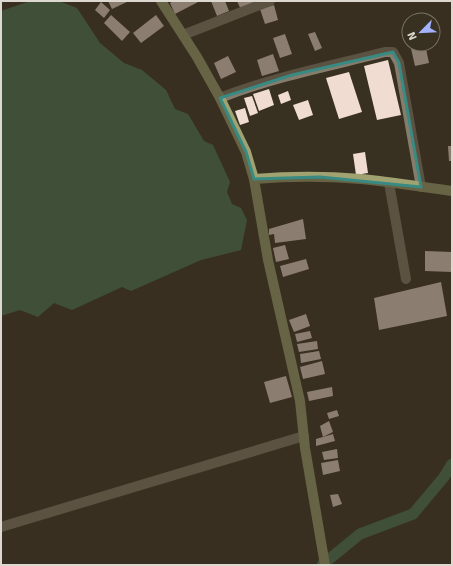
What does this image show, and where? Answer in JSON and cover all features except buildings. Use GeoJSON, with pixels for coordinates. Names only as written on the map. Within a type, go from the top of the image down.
{"type":"FeatureCollection","features":[{"type":"Feature","properties":{"kind":"main road"},"geometry":{"type":"LineString","coordinates":[[161,1],[197,57],[220,98],[246,152],[254,179],[268,260],[300,401],[304,436],[325,565]]}},
{"type":"Feature","properties":{"kind":"main road"},"geometry":{"type":"LineString","coordinates":[[254,179],[283,177],[360,179],[452,191]]}},
{"type":"Feature","properties":{"kind":"street"},"geometry":{"type":"LineString","coordinates":[[183,35],[270,1]]}},
{"type":"Feature","properties":{"kind":"street"},"geometry":{"type":"LineString","coordinates":[[220,98],[292,75],[386,52],[393,52],[399,64],[422,187]]}},
{"type":"Feature","properties":{"kind":"street"},"geometry":{"type":"LineString","coordinates":[[389,183],[406,279]]}},
{"type":"Feature","properties":{"kind":"street"},"geometry":{"type":"LineString","coordinates":[[1,527],[304,436]]}},
{"type":"Feature","properties":{"kind":"highlighted area"},"geometry":{"type":"Polygon","coordinates":[[[393,52],[399,63],[421,187],[320,177],[254,179],[246,152],[220,98],[292,75],[393,52]]]}},
{"type":"Feature","properties":{"kind":"shaded area"},"geometry":{"type":"Polygon","coordinates":[[[30,1],[59,1],[77,8],[100,43],[124,63],[142,70],[166,90],[175,109],[188,114],[204,141],[213,145],[230,182],[227,192],[232,204],[241,208],[247,220],[241,250],[201,260],[131,291],[122,287],[72,310],[54,303],[38,317],[20,310],[1,316],[1,11],[30,1]]]}},
{"type":"Feature","properties":{"kind":"waterway"},"geometry":{"type":"LineString","coordinates":[[322,565],[360,534],[413,514],[444,477],[452,464]]}}]}
